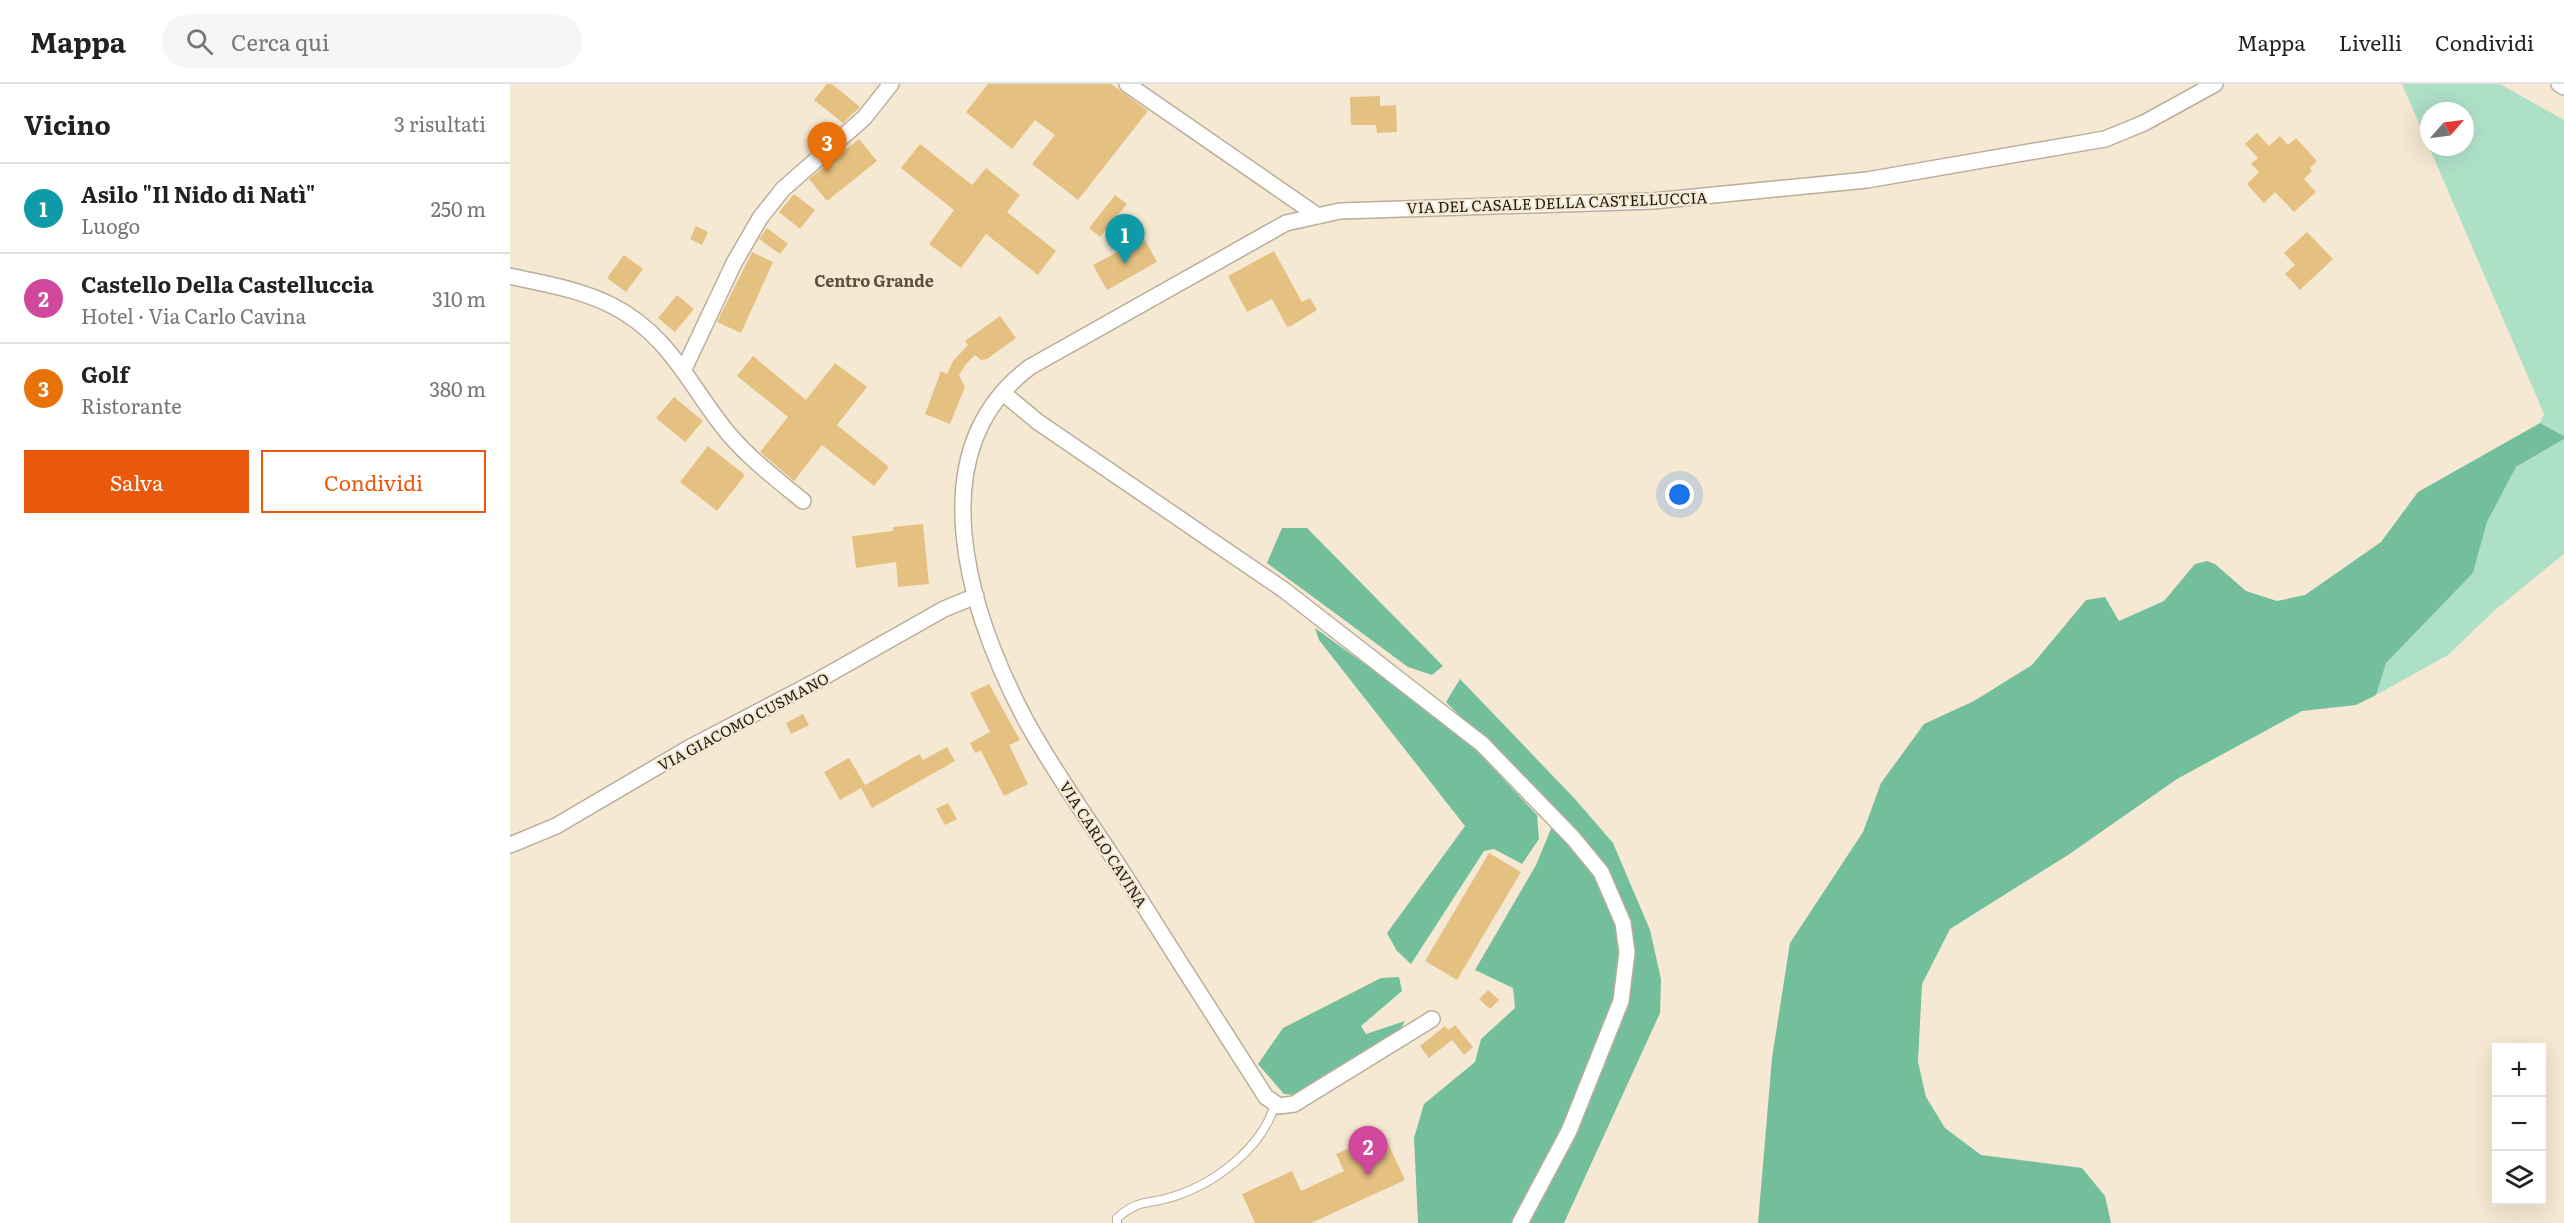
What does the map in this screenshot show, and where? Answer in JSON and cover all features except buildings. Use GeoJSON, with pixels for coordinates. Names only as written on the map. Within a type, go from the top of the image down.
{"type":"FeatureCollection","features":[{"type":"Feature","properties":{"kind":"street"},"geometry":{"type":"LineString","coordinates":[[684,369],[734,263],[772,202],[864,118],[891,84]]}},
{"type":"Feature","properties":{"kind":"street"},"geometry":{"type":"LineString","coordinates":[[1127,84],[1318,216]]}},
{"type":"Feature","properties":{"kind":"street","name":"VIA DEL CASALE DELLA CASTELLUCCIA"},"geometry":{"type":"LineString","coordinates":[[1003,393],[1013,380],[1030,367],[1286,223],[1340,211],[1653,201],[1867,180],[2105,139],[2144,123],[2215,84]]}},
{"type":"Feature","properties":{"kind":"street"},"geometry":{"type":"LineString","coordinates":[[2559,84],[2564,87]]}},
{"type":"Feature","properties":{"kind":"street"},"geometry":{"type":"LineString","coordinates":[[510,276],[581,293],[612,305],[647,330],[684,369],[721,424],[770,474],[803,501]]}},
{"type":"Feature","properties":{"kind":"street"},"geometry":{"type":"LineString","coordinates":[[1003,393],[1038,422],[1284,590],[1482,744],[1573,838],[1601,872],[1623,923],[1628,952],[1621,1002],[1569,1131],[1520,1223]]}},
{"type":"Feature","properties":{"kind":"street","name":"VIA CARLO CAVINA"},"geometry":{"type":"LineString","coordinates":[[1003,393],[985,418],[970,447],[963,486],[967,562],[991,642],[1026,719],[1266,1096],[1275,1104]]}},
{"type":"Feature","properties":{"kind":"street","name":"VIA GIACOMO CUSMANO"},"geometry":{"type":"LineString","coordinates":[[510,845],[556,826],[689,748],[816,682],[944,609],[976,596]]}},
{"type":"Feature","properties":{"kind":"street"},"geometry":{"type":"LineString","coordinates":[[1275,1104],[1283,1107],[1294,1104],[1432,1019]]}},
{"type":"Feature","properties":{"kind":"lane"},"geometry":{"type":"LineString","coordinates":[[1117,1223],[1117,1218],[1131,1206],[1172,1197],[1219,1176],[1240,1159],[1273,1114],[1275,1104]]}},
{"type":"Feature","properties":{"kind":"green space"},"geometry":{"type":"Polygon","coordinates":[[[2402,84],[2500,84],[2564,120],[2564,436],[2540,423],[2544,414],[2433,156],[2474,156],[2474,102],[2420,102],[2420,126],[2402,84]]]}},
{"type":"Feature","properties":{"kind":"green space"},"geometry":{"type":"Polygon","coordinates":[[[2540,423],[2564,436],[2564,439],[2516,467],[2487,522],[2473,573],[2386,663],[2376,695],[2356,705],[2302,711],[2177,779],[2068,855],[1950,929],[1922,984],[1918,1062],[1926,1097],[1945,1128],[1981,1155],[2082,1168],[2105,1196],[2111,1223],[1758,1223],[1772,1058],[1790,943],[1863,832],[1881,783],[1924,724],[1974,701],[2032,665],[2086,600],[2105,597],[2119,621],[2164,601],[2195,564],[2207,561],[2215,564],[2246,591],[2277,601],[2305,595],[2381,542],[2418,492],[2540,423]]]}},
{"type":"Feature","properties":{"kind":"green space"},"geometry":{"type":"Polygon","coordinates":[[[2564,439],[2564,554],[2495,610],[2448,655],[2376,695],[2385,663],[2473,573],[2487,522],[2516,467],[2564,439]]]}},
{"type":"Feature","properties":{"kind":"green space"},"geometry":{"type":"Polygon","coordinates":[[[1282,528],[1307,528],[1443,666],[1432,675],[1408,667],[1267,563],[1282,528]]]}},
{"type":"Feature","properties":{"kind":"green space"},"geometry":{"type":"Polygon","coordinates":[[[1315,628],[1459,732],[1537,815],[1539,839],[1522,864],[1494,849],[1484,851],[1411,964],[1397,951],[1387,933],[1465,826],[1319,640],[1315,628]]]}},
{"type":"Feature","properties":{"kind":"green space"},"geometry":{"type":"Polygon","coordinates":[[[1460,679],[1575,799],[1613,843],[1650,930],[1661,979],[1660,1013],[1564,1223],[1418,1223],[1414,1138],[1424,1104],[1475,1062],[1481,1039],[1515,1008],[1513,988],[1475,970],[1536,865],[1553,824],[1541,798],[1446,702],[1460,679]]]}},
{"type":"Feature","properties":{"kind":"green space"},"geometry":{"type":"Polygon","coordinates":[[[1399,977],[1402,991],[1361,1026],[1366,1034],[1405,1021],[1399,1032],[1294,1095],[1284,1094],[1258,1064],[1283,1028],[1381,978],[1399,977]]]}},
{"type":"Feature","properties":{"kind":"place","name":"Golf"},"geometry":{"type":"Point","coordinates":[827,172]}},
{"type":"Feature","properties":{"kind":"place","name":"Asilo \"Il Nido di Natì\""},"geometry":{"type":"Point","coordinates":[1125,264]}},
{"type":"Feature","properties":{"kind":"place","name":"Castello Della Castelluccia"},"geometry":{"type":"Point","coordinates":[1368,1176]}},
{"type":"Feature","properties":{"kind":"district","name":"Centro Grande"},"geometry":{"type":"Point","coordinates":[874,280]}}]}
